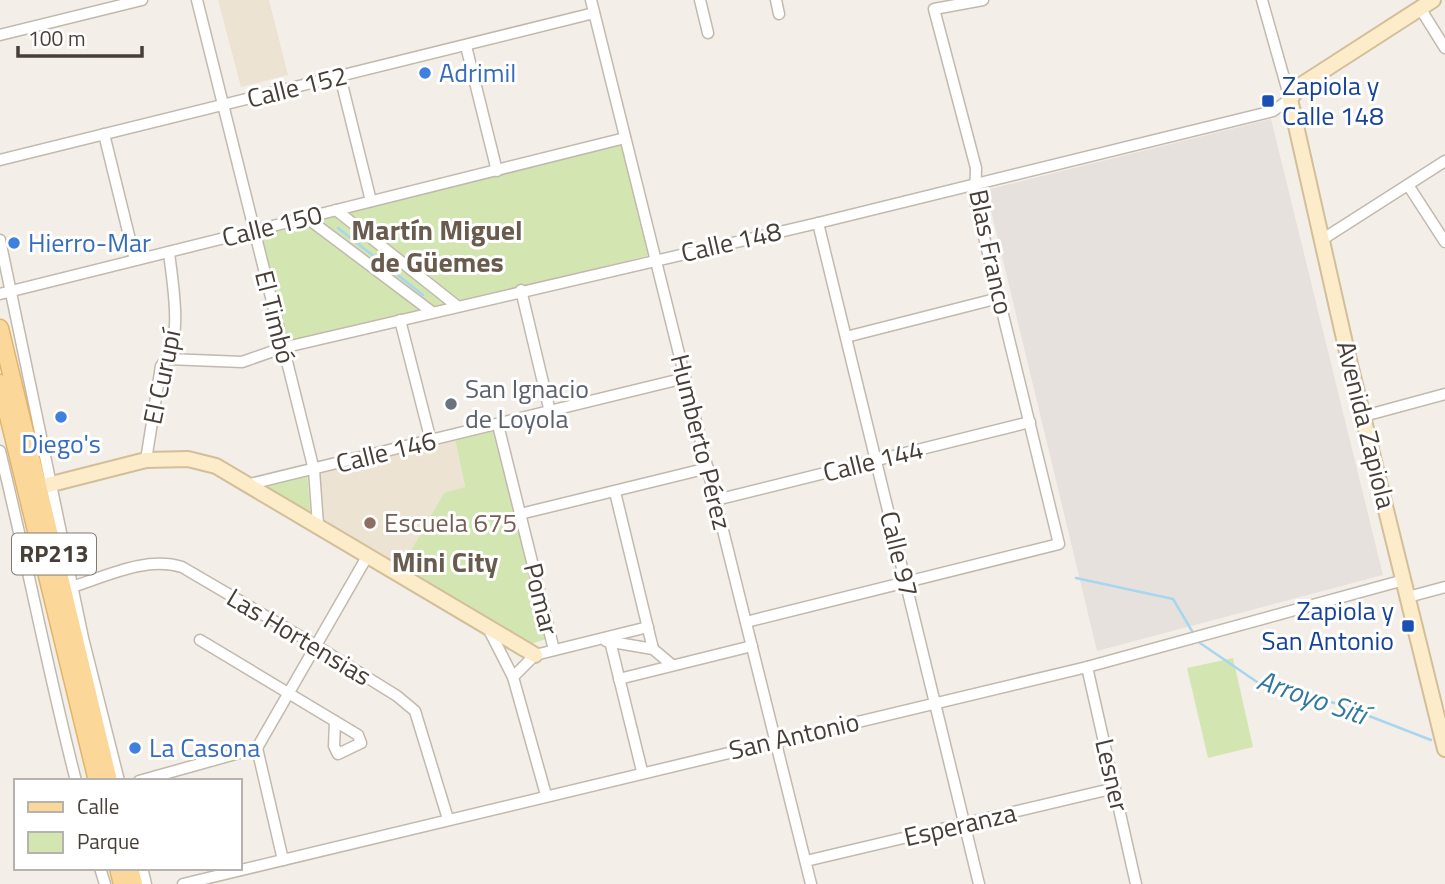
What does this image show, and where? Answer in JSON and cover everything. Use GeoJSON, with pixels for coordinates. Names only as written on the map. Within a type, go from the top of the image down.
{"type":"FeatureCollection","features":[{"type":"Feature","properties":{"kind":"main road"},"geometry":{"type":"LineString","coordinates":[[1290,99],[1301,85],[1426,4]]}},
{"type":"Feature","properties":{"kind":"main road","name":"Avenida Zapiola"},"geometry":{"type":"LineString","coordinates":[[1290,99],[1445,749]]}},
{"type":"Feature","properties":{"kind":"main road","name":"RP213"},"geometry":{"type":"LineString","coordinates":[[0,328],[31,489],[97,779]]}},
{"type":"Feature","properties":{"kind":"main road","name":"RP213"},"geometry":{"type":"LineString","coordinates":[[0,383],[108,779]]}},
{"type":"Feature","properties":{"kind":"main road"},"geometry":{"type":"LineString","coordinates":[[31,489],[146,460],[188,459],[216,466],[535,655]]}},
{"type":"Feature","properties":{"kind":"street"},"geometry":{"type":"LineString","coordinates":[[0,35],[142,0]]}},
{"type":"Feature","properties":{"kind":"street","name":"El Timbó"},"geometry":{"type":"LineString","coordinates":[[197,0],[314,470],[318,525]]}},
{"type":"Feature","properties":{"kind":"street","name":"Humberto Pérez"},"geometry":{"type":"LineString","coordinates":[[591,0],[811,884]]}},
{"type":"Feature","properties":{"kind":"street"},"geometry":{"type":"LineString","coordinates":[[700,0],[708,33]]}},
{"type":"Feature","properties":{"kind":"street"},"geometry":{"type":"LineString","coordinates":[[776,0],[779,15]]}},
{"type":"Feature","properties":{"kind":"street","name":"Blas Franco"},"geometry":{"type":"LineString","coordinates":[[906,582],[1059,544],[975,200],[976,168],[934,9],[983,0]]}},
{"type":"Feature","properties":{"kind":"street"},"geometry":{"type":"LineString","coordinates":[[1262,0],[1290,99]]}},
{"type":"Feature","properties":{"kind":"street"},"geometry":{"type":"LineString","coordinates":[[1426,4],[1445,48]]}},
{"type":"Feature","properties":{"kind":"street","name":"Calle 152"},"geometry":{"type":"LineString","coordinates":[[0,160],[594,13]]}},
{"type":"Feature","properties":{"kind":"street"},"geometry":{"type":"LineString","coordinates":[[466,46],[497,171]]}},
{"type":"Feature","properties":{"kind":"street"},"geometry":{"type":"LineString","coordinates":[[340,76],[371,201]]}},
{"type":"Feature","properties":{"kind":"street","name":"Calle 148"},"geometry":{"type":"LineString","coordinates":[[168,359],[242,362],[282,348],[521,290],[818,223],[1273,111],[1290,99]]}},
{"type":"Feature","properties":{"kind":"street"},"geometry":{"type":"LineString","coordinates":[[104,134],[135,260]]}},
{"type":"Feature","properties":{"kind":"street","name":"Calle 150"},"geometry":{"type":"LineString","coordinates":[[0,293],[625,138]]}},
{"type":"Feature","properties":{"kind":"street"},"geometry":{"type":"LineString","coordinates":[[1323,239],[1445,161]]}},
{"type":"Feature","properties":{"kind":"street"},"geometry":{"type":"LineString","coordinates":[[1408,185],[1445,242]]}},
{"type":"Feature","properties":{"kind":"street"},"geometry":{"type":"LineString","coordinates":[[336,210],[457,306]]}},
{"type":"Feature","properties":{"kind":"street"},"geometry":{"type":"LineString","coordinates":[[307,218],[432,312]]}},
{"type":"Feature","properties":{"kind":"street","name":"Calle 97"},"geometry":{"type":"LineString","coordinates":[[818,223],[979,884]]}},
{"type":"Feature","properties":{"kind":"street"},"geometry":{"type":"LineString","coordinates":[[0,240],[11,291],[31,489],[37,606],[51,685],[75,779]]}},
{"type":"Feature","properties":{"kind":"street","name":"El Curupí"},"geometry":{"type":"LineString","coordinates":[[146,460],[161,366],[168,359],[176,322],[169,252]]}},
{"type":"Feature","properties":{"kind":"street"},"geometry":{"type":"LineString","coordinates":[[521,290],[550,412]]}},
{"type":"Feature","properties":{"kind":"street"},"geometry":{"type":"LineString","coordinates":[[846,337],[999,298]]}},
{"type":"Feature","properties":{"kind":"street"},"geometry":{"type":"LineString","coordinates":[[400,320],[431,441]]}},
{"type":"Feature","properties":{"kind":"street","name":"Calle 146"},"geometry":{"type":"LineString","coordinates":[[250,484],[685,378]]}},
{"type":"Feature","properties":{"kind":"street"},"geometry":{"type":"LineString","coordinates":[[1364,416],[1445,394]]}},
{"type":"Feature","properties":{"kind":"street","name":"Calle 144"},"geometry":{"type":"LineString","coordinates":[[716,500],[1030,422]]}},
{"type":"Feature","properties":{"kind":"street","name":"Pomar"},"geometry":{"type":"LineString","coordinates":[[498,425],[554,650]]}},
{"type":"Feature","properties":{"kind":"street"},"geometry":{"type":"LineString","coordinates":[[0,451],[31,489],[72,587],[119,779]]}},
{"type":"Feature","properties":{"kind":"street"},"geometry":{"type":"LineString","coordinates":[[520,514],[708,468]]}},
{"type":"Feature","properties":{"kind":"street"},"geometry":{"type":"LineString","coordinates":[[0,499],[31,489]]}},
{"type":"Feature","properties":{"kind":"street"},"geometry":{"type":"LineString","coordinates":[[615,492],[653,649]]}},
{"type":"Feature","properties":{"kind":"street"},"geometry":{"type":"LineString","coordinates":[[283,860],[257,748],[368,555]]}},
{"type":"Feature","properties":{"kind":"street","name":"Las Hortensias"},"geometry":{"type":"LineString","coordinates":[[72,587],[152,562],[168,563],[182,567],[315,645],[397,696],[415,711],[448,819]]}},
{"type":"Feature","properties":{"kind":"street","name":"San Antonio"},"geometry":{"type":"LineString","coordinates":[[242,870],[642,771],[1087,667],[1404,580]]}},
{"type":"Feature","properties":{"kind":"street"},"geometry":{"type":"LineString","coordinates":[[746,622],[906,582]]}},
{"type":"Feature","properties":{"kind":"street"},"geometry":{"type":"LineString","coordinates":[[1408,597],[1445,587]]}},
{"type":"Feature","properties":{"kind":"street"},"geometry":{"type":"LineString","coordinates":[[487,626],[513,677],[546,795]]}},
{"type":"Feature","properties":{"kind":"street"},"geometry":{"type":"LineString","coordinates":[[513,677],[535,655],[648,627]]}},
{"type":"Feature","properties":{"kind":"street"},"geometry":{"type":"LineString","coordinates":[[200,640],[335,722]]}},
{"type":"Feature","properties":{"kind":"street"},"geometry":{"type":"LineString","coordinates":[[597,640],[653,649],[672,665]]}},
{"type":"Feature","properties":{"kind":"street"},"geometry":{"type":"LineString","coordinates":[[610,642],[642,771]]}},
{"type":"Feature","properties":{"kind":"street"},"geometry":{"type":"LineString","coordinates":[[619,679],[752,646]]}},
{"type":"Feature","properties":{"kind":"street","name":"Lesner"},"geometry":{"type":"LineString","coordinates":[[1087,667],[1136,884]]}},
{"type":"Feature","properties":{"kind":"street"},"geometry":{"type":"LineString","coordinates":[[146,779],[257,748]]}},
{"type":"Feature","properties":{"kind":"street","name":"Esperanza"},"geometry":{"type":"LineString","coordinates":[[806,860],[1115,788]]}},
{"type":"Feature","properties":{"kind":"street","name":"San Antonio"},"geometry":{"type":"LineString","coordinates":[[183,884],[241,870]]}},
{"type":"Feature","properties":{"kind":"shaded area"},"geometry":{"type":"Polygon","coordinates":[[[218,0],[269,0],[288,75],[241,87],[218,0]]]}},
{"type":"Feature","properties":{"kind":"shaded area"},"geometry":{"type":"Polygon","coordinates":[[[1271,119],[1383,575],[1097,651],[986,190],[1271,119]]]}},
{"type":"Feature","properties":{"kind":"shaded area"},"geometry":{"type":"Polygon","coordinates":[[[455,439],[465,488],[444,493],[402,566],[321,518],[321,472],[455,439]]]}},
{"type":"Feature","properties":{"kind":"green space"},"geometry":{"type":"Polygon","coordinates":[[[622,144],[650,255],[284,346],[257,234],[622,144]]]}},
{"type":"Feature","properties":{"kind":"green space"},"geometry":{"type":"Polygon","coordinates":[[[496,430],[546,639],[531,644],[402,566],[444,493],[465,487],[455,439],[496,430]]]}},
{"type":"Feature","properties":{"kind":"green space"},"geometry":{"type":"Polygon","coordinates":[[[307,471],[311,520],[256,485],[307,471]]]}},
{"type":"Feature","properties":{"kind":"green space"},"geometry":{"type":"Polygon","coordinates":[[[1233,658],[1253,747],[1208,758],[1187,668],[1233,658]]]}},
{"type":"Feature","properties":{"kind":"waterway","name":"Arroyo Sití"},"geometry":{"type":"LineString","coordinates":[[338,228],[423,295]]}},
{"type":"Feature","properties":{"kind":"waterway","name":"Arroyo Sití"},"geometry":{"type":"LineString","coordinates":[[1076,578],[1173,599],[1192,631]]}},
{"type":"Feature","properties":{"kind":"waterway","name":"Arroyo Sití"},"geometry":{"type":"LineString","coordinates":[[1200,643],[1257,682],[1338,704],[1431,740]]}},
{"type":"Feature","properties":{"kind":"place","name":"Adrimil"},"geometry":{"type":"Point","coordinates":[425,73]}},
{"type":"Feature","properties":{"kind":"place","name":"Zapiola y Calle 148"},"geometry":{"type":"Point","coordinates":[1268,101]}},
{"type":"Feature","properties":{"kind":"place","name":"Hierro-Mar"},"geometry":{"type":"Point","coordinates":[14,243]}},
{"type":"Feature","properties":{"kind":"place","name":"San Ignacio de Loyola"},"geometry":{"type":"Point","coordinates":[451,404]}},
{"type":"Feature","properties":{"kind":"place","name":"Diego's"},"geometry":{"type":"Point","coordinates":[61,417]}},
{"type":"Feature","properties":{"kind":"place","name":"Escuela 675"},"geometry":{"type":"Point","coordinates":[370,523]}},
{"type":"Feature","properties":{"kind":"place","name":"Zapiola y San Antonio"},"geometry":{"type":"Point","coordinates":[1408,626]}},
{"type":"Feature","properties":{"kind":"place","name":"La Casona"},"geometry":{"type":"Point","coordinates":[135,748]}},
{"type":"Feature","properties":{"kind":"district","name":"Martín Miguel de Güemes"},"geometry":{"type":"Point","coordinates":[437,246]}},
{"type":"Feature","properties":{"kind":"district","name":"Mini City"},"geometry":{"type":"Point","coordinates":[445,562]}}]}
